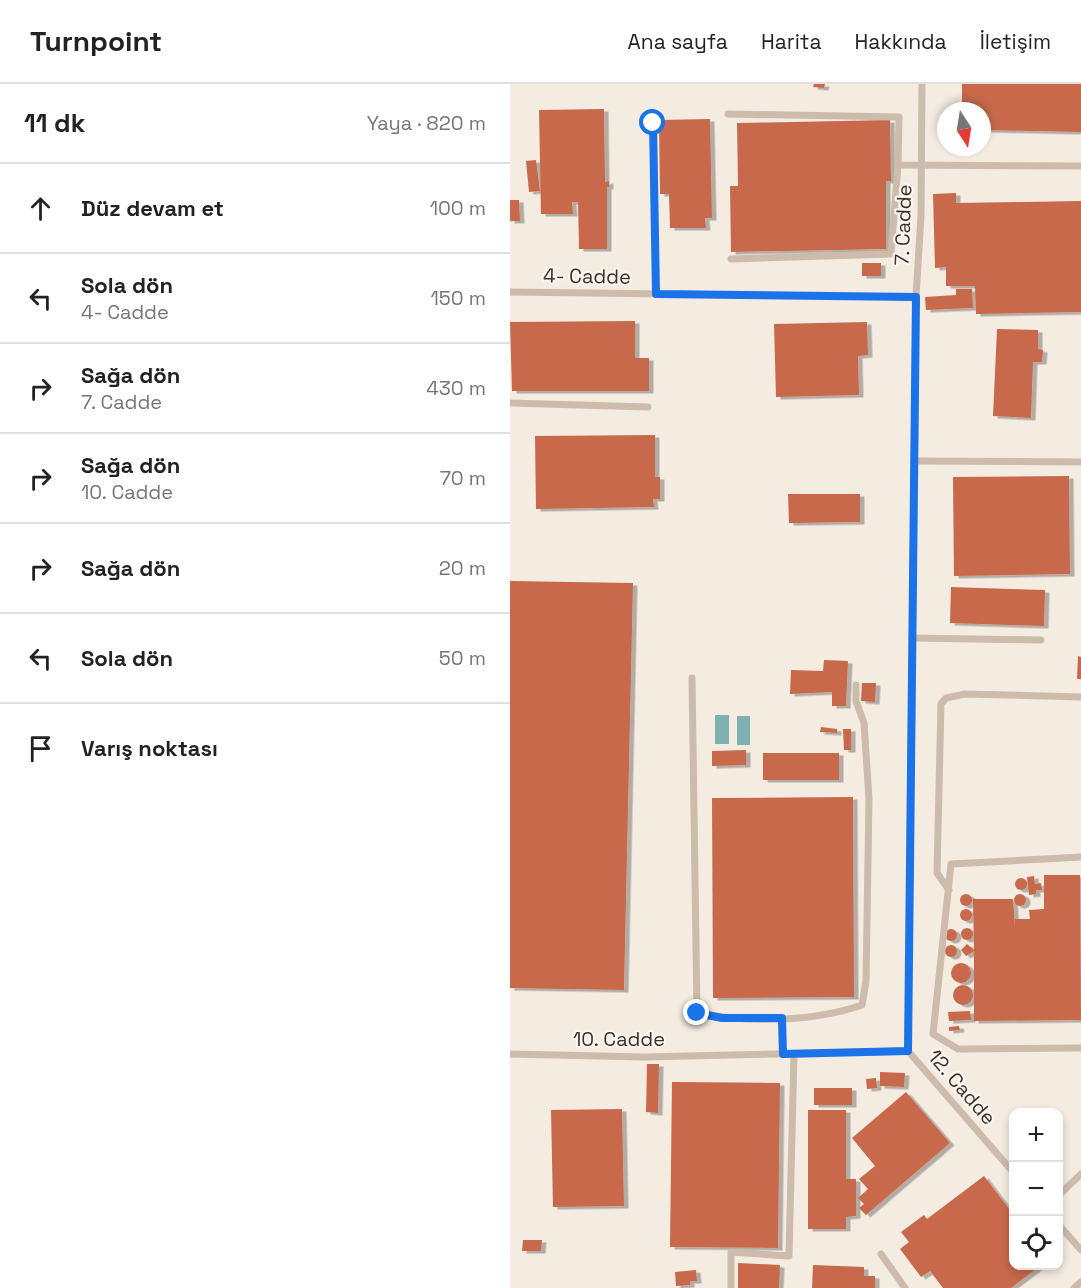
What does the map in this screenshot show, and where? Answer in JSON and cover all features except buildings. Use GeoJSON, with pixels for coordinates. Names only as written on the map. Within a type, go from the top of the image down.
{"type":"FeatureCollection","features":[{"type":"Feature","properties":{"kind":"lane","name":"7. Cadde"},"geometry":{"type":"LineString","coordinates":[[908,1051],[916,297],[922,84]]}},
{"type":"Feature","properties":{"kind":"lane"},"geometry":{"type":"LineString","coordinates":[[728,114],[899,117],[891,254],[731,259]]}},
{"type":"Feature","properties":{"kind":"lane"},"geometry":{"type":"LineString","coordinates":[[653,123],[656,294]]}},
{"type":"Feature","properties":{"kind":"lane"},"geometry":{"type":"LineString","coordinates":[[898,165],[1081,166]]}},
{"type":"Feature","properties":{"kind":"lane","name":"4- Cadde"},"geometry":{"type":"LineString","coordinates":[[510,292],[916,297]]}},
{"type":"Feature","properties":{"kind":"lane"},"geometry":{"type":"LineString","coordinates":[[510,403],[648,407]]}},
{"type":"Feature","properties":{"kind":"lane"},"geometry":{"type":"LineString","coordinates":[[914,461],[1081,462]]}},
{"type":"Feature","properties":{"kind":"lane"},"geometry":{"type":"LineString","coordinates":[[912,638],[1041,640]]}},
{"type":"Feature","properties":{"kind":"lane"},"geometry":{"type":"LineString","coordinates":[[692,678],[697,1013],[722,1018],[782,1018],[842,1012],[862,1005],[866,981],[869,799],[864,723],[856,701],[856,685]]}},
{"type":"Feature","properties":{"kind":"lane"},"geometry":{"type":"LineString","coordinates":[[949,890],[937,873],[941,704],[946,698],[965,694],[1081,697]]}},
{"type":"Feature","properties":{"kind":"lane"},"geometry":{"type":"LineString","coordinates":[[1081,857],[951,864],[933,1034],[958,1049],[1081,1048]]}},
{"type":"Feature","properties":{"kind":"lane"},"geometry":{"type":"LineString","coordinates":[[782,1018],[783,1054]]}},
{"type":"Feature","properties":{"kind":"lane","name":"10. Cadde"},"geometry":{"type":"LineString","coordinates":[[510,1054],[644,1057],[908,1051]]}},
{"type":"Feature","properties":{"kind":"lane","name":"12. Cadde"},"geometry":{"type":"LineString","coordinates":[[908,1051],[1009,1166]]}},
{"type":"Feature","properties":{"kind":"lane"},"geometry":{"type":"LineString","coordinates":[[731,1288],[731,1252],[789,1256],[794,1053]]}},
{"type":"Feature","properties":{"kind":"lane"},"geometry":{"type":"LineString","coordinates":[[1063,1192],[1081,1174]]}},
{"type":"Feature","properties":{"kind":"lane"},"geometry":{"type":"LineString","coordinates":[[1063,1229],[1081,1250]]}},
{"type":"Feature","properties":{"kind":"lane"},"geometry":{"type":"LineString","coordinates":[[881,1254],[905,1288]]}},
{"type":"Feature","properties":{"kind":"lane"},"geometry":{"type":"LineString","coordinates":[[1074,1288],[1081,1282]]}},
{"type":"Feature","properties":{"kind":"water"},"geometry":{"type":"Polygon","coordinates":[[[715,715],[729,715],[729,744],[715,744],[715,715]]]}},
{"type":"Feature","properties":{"kind":"water"},"geometry":{"type":"Polygon","coordinates":[[[737,716],[750,716],[750,745],[737,745],[737,716]]]}},
{"type":"Feature","properties":{"kind":"route"},"geometry":{"type":"LineString","coordinates":[[653,123],[656,294],[916,297],[908,1051],[783,1054],[782,1018],[722,1018],[697,1013]]}}]}
